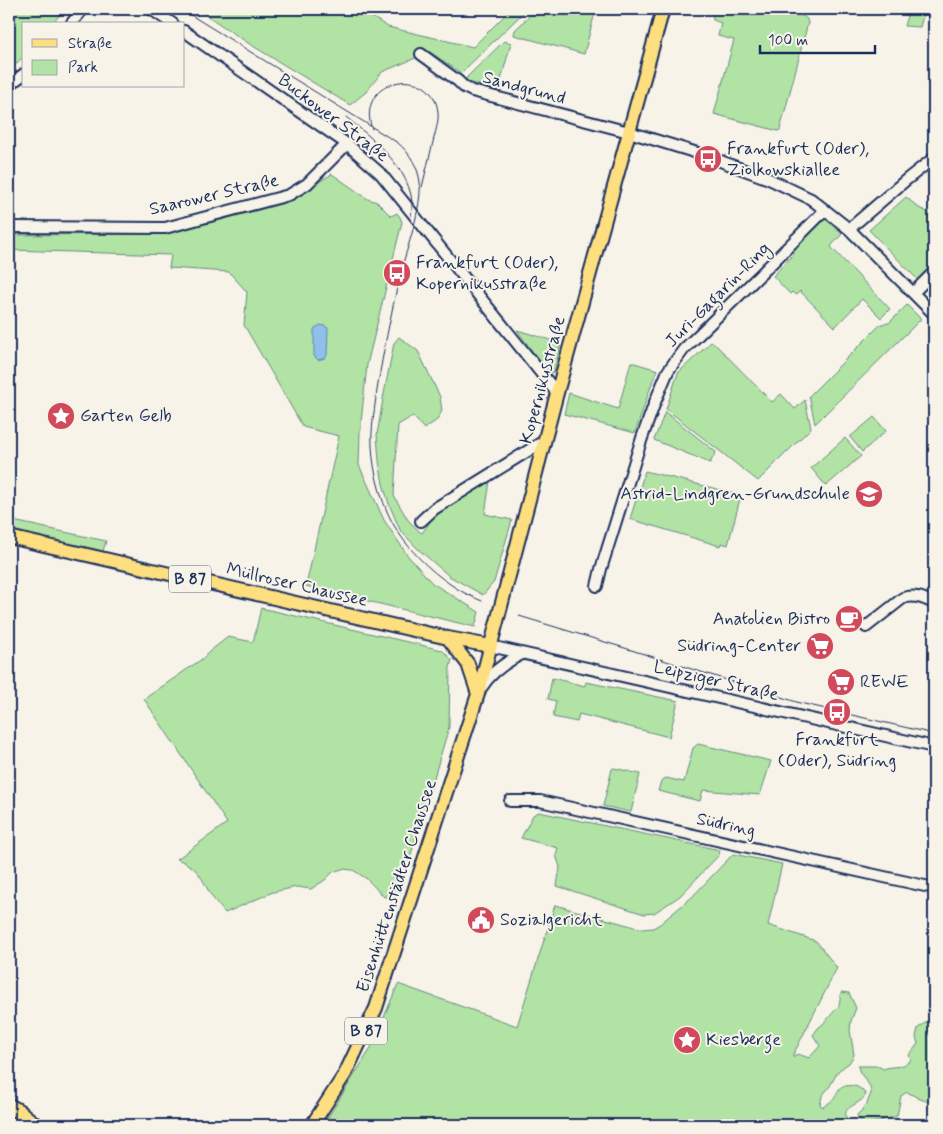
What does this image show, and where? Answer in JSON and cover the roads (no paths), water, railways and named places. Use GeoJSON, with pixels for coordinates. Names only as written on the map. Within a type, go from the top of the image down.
{"type":"FeatureCollection","features":[{"type":"Feature","properties":{"kind":"highway"},"geometry":{"type":"LineString","coordinates":[[9,1106],[36,1125]]}},
{"type":"Feature","properties":{"kind":"highway"},"geometry":{"type":"LineString","coordinates":[[9,1117],[26,1125]]}},
{"type":"Feature","properties":{"kind":"main road","name":"Kopernikusstraße"},"geometry":{"type":"LineString","coordinates":[[490,646],[556,393],[664,9]]}},
{"type":"Feature","properties":{"kind":"main road","name":"Müllroser Chaussee"},"geometry":{"type":"LineString","coordinates":[[9,538],[490,646]]}},
{"type":"Feature","properties":{"kind":"main road"},"geometry":{"type":"LineString","coordinates":[[448,638],[468,664],[478,694]]}},
{"type":"Feature","properties":{"kind":"main road","name":"Eisenhüttenstädter Chaussee"},"geometry":{"type":"LineString","coordinates":[[312,1125],[345,1074],[376,1008],[478,694],[490,646]]}},
{"type":"Feature","properties":{"kind":"street"},"geometry":{"type":"LineString","coordinates":[[73,22],[83,9]]}},
{"type":"Feature","properties":{"kind":"street"},"geometry":{"type":"LineString","coordinates":[[151,9],[170,22]]}},
{"type":"Feature","properties":{"kind":"street","name":"Buckower Straße"},"geometry":{"type":"LineString","coordinates":[[185,32],[347,144],[381,174],[556,393]]}},
{"type":"Feature","properties":{"kind":"street","name":"Sandgrund"},"geometry":{"type":"LineString","coordinates":[[420,54],[472,91],[629,132],[704,155],[769,179],[811,199],[849,229],[934,314]]}},
{"type":"Feature","properties":{"kind":"street"},"geometry":{"type":"LineString","coordinates":[[9,85],[22,75]]}},
{"type":"Feature","properties":{"kind":"street","name":"Saarower Straße"},"geometry":{"type":"LineString","coordinates":[[9,227],[165,228],[289,195],[307,184],[347,144]]}},
{"type":"Feature","properties":{"kind":"street"},"geometry":{"type":"LineString","coordinates":[[849,229],[934,158]]}},
{"type":"Feature","properties":{"kind":"street","name":"Juri-Gagarin-Ring"},"geometry":{"type":"LineString","coordinates":[[597,586],[638,449],[668,371],[684,349],[825,210]]}},
{"type":"Feature","properties":{"kind":"street"},"geometry":{"type":"LineString","coordinates":[[913,293],[934,272]]}},
{"type":"Feature","properties":{"kind":"street"},"geometry":{"type":"LineString","coordinates":[[421,521],[434,509],[544,441]]}},
{"type":"Feature","properties":{"kind":"street"},"geometry":{"type":"LineString","coordinates":[[866,627],[903,598],[913,595],[934,602]]}},
{"type":"Feature","properties":{"kind":"street","name":"Leipziger Straße"},"geometry":{"type":"LineString","coordinates":[[490,646],[934,747]]}},
{"type":"Feature","properties":{"kind":"street"},"geometry":{"type":"LineString","coordinates":[[478,694],[487,679],[509,660],[522,654]]}},
{"type":"Feature","properties":{"kind":"street","name":"Südring"},"geometry":{"type":"LineString","coordinates":[[510,801],[540,801],[934,888]]}},
{"type":"Feature","properties":{"kind":"water"},"geometry":{"type":"Polygon","coordinates":[[[320,325],[328,328],[327,355],[325,358],[318,360],[314,356],[314,329],[320,325]]]}},
{"type":"Feature","properties":{"kind":"tram line"},"geometry":{"type":"LineString","coordinates":[[181,9],[398,143],[413,161],[420,182],[419,204],[400,274],[378,382],[372,434],[374,468],[383,502],[404,541],[419,558],[443,579],[461,591],[482,601]]}},
{"type":"Feature","properties":{"kind":"tram line"},"geometry":{"type":"LineString","coordinates":[[372,129],[369,112],[374,98],[384,88],[396,83],[410,82],[423,86],[433,96],[438,112],[438,120],[422,187]]}},
{"type":"Feature","properties":{"kind":"tram line"},"geometry":{"type":"LineString","coordinates":[[346,117],[369,136],[402,173],[409,186],[412,201],[411,216]]}},
{"type":"Feature","properties":{"kind":"tram line"},"geometry":{"type":"LineString","coordinates":[[519,616],[800,703],[934,734]]}},
{"type":"Feature","properties":{"kind":"place","name":"Frankfurt (Oder), Ziolkowskiallee"},"geometry":{"type":"Point","coordinates":[708,159]}},
{"type":"Feature","properties":{"kind":"place","name":"Frankfurt (Oder), Kopernikusstraße"},"geometry":{"type":"Point","coordinates":[397,273]}},
{"type":"Feature","properties":{"kind":"place","name":"Garten Gelb"},"geometry":{"type":"Point","coordinates":[61,416]}},
{"type":"Feature","properties":{"kind":"place","name":"Astrid-Lindgren-Grundschule"},"geometry":{"type":"Point","coordinates":[869,494]}},
{"type":"Feature","properties":{"kind":"place","name":"Anatolien Bistro"},"geometry":{"type":"Point","coordinates":[849,619]}},
{"type":"Feature","properties":{"kind":"place","name":"Südring-Center"},"geometry":{"type":"Point","coordinates":[820,646]}},
{"type":"Feature","properties":{"kind":"place","name":"REWE"},"geometry":{"type":"Point","coordinates":[841,682]}},
{"type":"Feature","properties":{"kind":"place","name":"Frankfurt (Oder), Südring"},"geometry":{"type":"Point","coordinates":[837,712]}},
{"type":"Feature","properties":{"kind":"place","name":"Sozialgericht"},"geometry":{"type":"Point","coordinates":[481,920]}},
{"type":"Feature","properties":{"kind":"place","name":"Kiesberge"},"geometry":{"type":"Point","coordinates":[687,1040]}}]}
